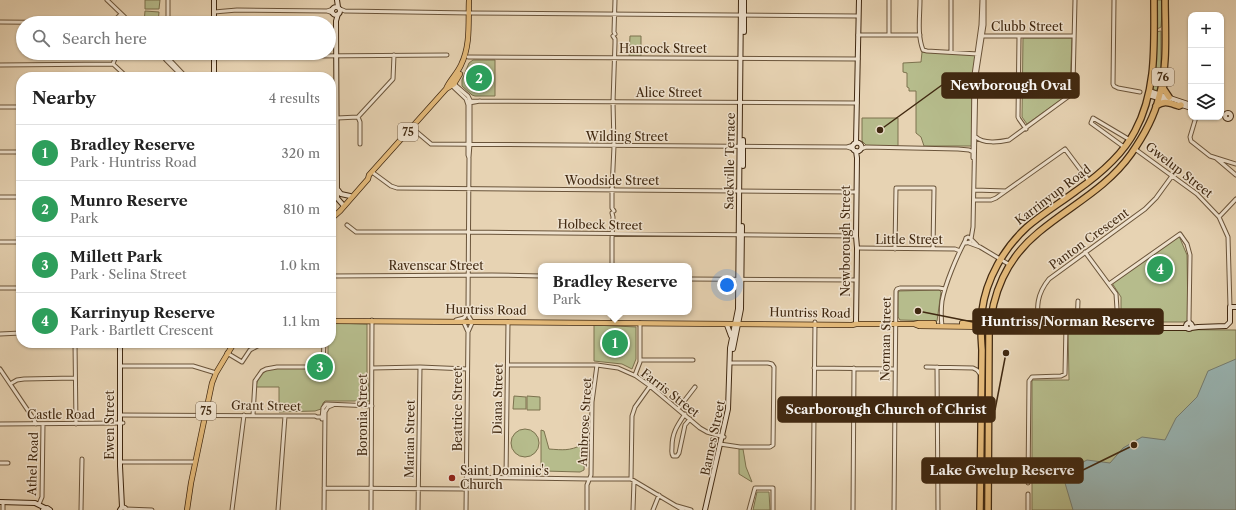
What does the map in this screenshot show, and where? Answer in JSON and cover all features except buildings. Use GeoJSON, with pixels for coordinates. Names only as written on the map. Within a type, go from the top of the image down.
{"type":"FeatureCollection","features":[{"type":"Feature","properties":{"kind":"highway","name":"Karrinyup Road"},"geometry":{"type":"LineString","coordinates":[[980,510],[981,375],[977,364],[984,298],[990,281],[1001,259],[1015,239],[1029,226],[1090,182],[1107,166],[1130,140],[1140,122],[1149,93],[1154,49],[1154,0]]}},
{"type":"Feature","properties":{"kind":"highway","name":"Karrinyup Road"},"geometry":{"type":"LineString","coordinates":[[988,510],[990,325],[997,289],[1022,247],[1039,231],[1097,190],[1123,165],[1135,149],[1148,126],[1159,96],[1164,58],[1165,0]]}},
{"type":"Feature","properties":{"kind":"highway"},"geometry":{"type":"LineString","coordinates":[[1154,49],[1156,32],[1160,29],[1165,29]]}},
{"type":"Feature","properties":{"kind":"highway"},"geometry":{"type":"LineString","coordinates":[[1153,66],[1158,69],[1162,69],[1164,58]]}},
{"type":"Feature","properties":{"kind":"highway"},"geometry":{"type":"LineString","coordinates":[[1164,58],[1166,61],[1163,88],[1170,97]]}},
{"type":"Feature","properties":{"kind":"highway"},"geometry":{"type":"LineString","coordinates":[[1156,106],[1164,102],[1179,106],[1181,105]]}},
{"type":"Feature","properties":{"kind":"highway"},"geometry":{"type":"LineString","coordinates":[[980,404],[988,404]]}},
{"type":"Feature","properties":{"kind":"main road","name":"75"},"geometry":{"type":"LineString","coordinates":[[336,214],[366,177],[460,74],[468,57],[470,42],[470,0]]}},
{"type":"Feature","properties":{"kind":"main road","name":"75"},"geometry":{"type":"LineString","coordinates":[[451,83],[462,64],[466,49],[470,13]]}},
{"type":"Feature","properties":{"kind":"main road","name":"75"},"geometry":{"type":"LineString","coordinates":[[344,204],[368,179],[371,173]]}},
{"type":"Feature","properties":{"kind":"main road","name":"Huntriss Road"},"geometry":{"type":"LineString","coordinates":[[336,320],[852,325],[914,324],[919,326],[990,325]]}},
{"type":"Feature","properties":{"kind":"main road","name":"Huntriss Road"},"geometry":{"type":"LineString","coordinates":[[372,320],[472,322]]}},
{"type":"Feature","properties":{"kind":"main road","name":"Huntriss Road"},"geometry":{"type":"LineString","coordinates":[[508,322],[615,321],[727,325],[737,323]]}},
{"type":"Feature","properties":{"kind":"main road","name":"75"},"geometry":{"type":"LineString","coordinates":[[186,510],[210,390],[216,373],[230,348]]}},
{"type":"Feature","properties":{"kind":"street"},"geometry":{"type":"LineString","coordinates":[[107,0],[121,14]]}},
{"type":"Feature","properties":{"kind":"street"},"geometry":{"type":"LineString","coordinates":[[168,0],[168,16]]}},
{"type":"Feature","properties":{"kind":"street"},"geometry":{"type":"LineString","coordinates":[[214,0],[214,16]]}},
{"type":"Feature","properties":{"kind":"street"},"geometry":{"type":"LineString","coordinates":[[336,0],[336,166]]}},
{"type":"Feature","properties":{"kind":"street"},"geometry":{"type":"LineString","coordinates":[[612,263],[615,0]]}},
{"type":"Feature","properties":{"kind":"street","name":"Sackville Terrace"},"geometry":{"type":"LineString","coordinates":[[737,323],[740,280],[743,0]]}},
{"type":"Feature","properties":{"kind":"street","name":"Newborough Street"},"geometry":{"type":"LineString","coordinates":[[856,324],[858,0]]}},
{"type":"Feature","properties":{"kind":"street"},"geometry":{"type":"LineString","coordinates":[[889,35],[890,0]]}},
{"type":"Feature","properties":{"kind":"street"},"geometry":{"type":"LineString","coordinates":[[920,0],[920,35],[923,50],[927,52],[979,54]]}},
{"type":"Feature","properties":{"kind":"street"},"geometry":{"type":"LineString","coordinates":[[951,0],[951,52]]}},
{"type":"Feature","properties":{"kind":"street"},"geometry":{"type":"LineString","coordinates":[[974,168],[973,152],[976,137],[976,76],[981,36],[983,0]]}},
{"type":"Feature","properties":{"kind":"street"},"geometry":{"type":"LineString","coordinates":[[976,137],[979,140],[990,141],[1009,140],[1067,99],[1071,93],[1073,85],[1075,0]]}},
{"type":"Feature","properties":{"kind":"street"},"geometry":{"type":"LineString","coordinates":[[1114,0],[1113,84],[1118,88],[1140,92]]}},
{"type":"Feature","properties":{"kind":"street"},"geometry":{"type":"LineString","coordinates":[[214,10],[858,16]]}},
{"type":"Feature","properties":{"kind":"street"},"geometry":{"type":"LineString","coordinates":[[0,22],[16,22]]}},
{"type":"Feature","properties":{"kind":"street"},"geometry":{"type":"LineString","coordinates":[[858,35],[920,35]]}},
{"type":"Feature","properties":{"kind":"street","name":"Clubb Street"},"geometry":{"type":"LineString","coordinates":[[981,36],[1074,36]]}},
{"type":"Feature","properties":{"kind":"street"},"geometry":{"type":"LineString","coordinates":[[1019,37],[1018,117],[1026,129]]}},
{"type":"Feature","properties":{"kind":"street"},"geometry":{"type":"LineString","coordinates":[[960,251],[969,240],[973,227],[974,75],[979,54]]}},
{"type":"Feature","properties":{"kind":"street"},"geometry":{"type":"LineString","coordinates":[[337,118],[358,117],[393,79],[394,55]]}},
{"type":"Feature","properties":{"kind":"street"},"geometry":{"type":"LineString","coordinates":[[336,56],[447,55]]}},
{"type":"Feature","properties":{"kind":"street","name":"Hancock Street"},"geometry":{"type":"LineString","coordinates":[[468,57],[858,59]]}},
{"type":"Feature","properties":{"kind":"street"},"geometry":{"type":"LineString","coordinates":[[113,64],[114,60]]}},
{"type":"Feature","properties":{"kind":"street"},"geometry":{"type":"LineString","coordinates":[[166,60],[178,72]]}},
{"type":"Feature","properties":{"kind":"street"},"geometry":{"type":"LineString","coordinates":[[170,60],[181,72]]}},
{"type":"Feature","properties":{"kind":"street"},"geometry":{"type":"LineString","coordinates":[[214,60],[214,72]]}},
{"type":"Feature","properties":{"kind":"street"},"geometry":{"type":"LineString","coordinates":[[0,65],[113,64],[122,72]]}},
{"type":"Feature","properties":{"kind":"street"},"geometry":{"type":"LineString","coordinates":[[451,83],[468,96],[469,102],[470,155],[468,309],[469,317],[472,322]]}},
{"type":"Feature","properties":{"kind":"street"},"geometry":{"type":"LineString","coordinates":[[1149,93],[1188,107]]}},
{"type":"Feature","properties":{"kind":"street"},"geometry":{"type":"LineString","coordinates":[[1159,96],[1170,97],[1188,104]]}},
{"type":"Feature","properties":{"kind":"street","name":"Alice Street"},"geometry":{"type":"LineString","coordinates":[[469,102],[857,103]]}},
{"type":"Feature","properties":{"kind":"street"},"geometry":{"type":"LineString","coordinates":[[0,107],[16,107]]}},
{"type":"Feature","properties":{"kind":"street"},"geometry":{"type":"LineString","coordinates":[[1226,116],[1236,120]]}},
{"type":"Feature","properties":{"kind":"street"},"geometry":{"type":"LineString","coordinates":[[358,117],[360,122],[360,144]]}},
{"type":"Feature","properties":{"kind":"street"},"geometry":{"type":"LineString","coordinates":[[1124,147],[1090,123],[1093,118],[1130,140]]}},
{"type":"Feature","properties":{"kind":"street"},"geometry":{"type":"LineString","coordinates":[[1195,120],[1190,139],[1210,156],[1236,164]]}},
{"type":"Feature","properties":{"kind":"street","name":"Wilding Street"},"geometry":{"type":"LineString","coordinates":[[412,128],[431,144],[866,147],[958,149],[973,152]]}},
{"type":"Feature","properties":{"kind":"street","name":"Wilding Street"},"geometry":{"type":"LineString","coordinates":[[958,149],[990,141]]}},
{"type":"Feature","properties":{"kind":"street"},"geometry":{"type":"LineString","coordinates":[[974,200],[991,200],[996,198],[1065,149],[1090,182]]}},
{"type":"Feature","properties":{"kind":"street","name":"Gwelup Street"},"geometry":{"type":"LineString","coordinates":[[1135,149],[1197,194],[1220,217],[1228,237],[1230,322]]}},
{"type":"Feature","properties":{"kind":"street"},"geometry":{"type":"LineString","coordinates":[[0,152],[16,152]]}},
{"type":"Feature","properties":{"kind":"street"},"geometry":{"type":"LineString","coordinates":[[1216,158],[1236,175]]}},
{"type":"Feature","properties":{"kind":"street","name":"Woodside Street"},"geometry":{"type":"LineString","coordinates":[[371,173],[391,186],[397,188],[856,192]]}},
{"type":"Feature","properties":{"kind":"street","name":"Panton Crescent"},"geometry":{"type":"LineString","coordinates":[[1038,325],[1038,300],[1044,285],[1054,274],[1146,209],[1172,176]]}},
{"type":"Feature","properties":{"kind":"street"},"geometry":{"type":"LineString","coordinates":[[895,249],[896,188],[934,188],[933,249]]}},
{"type":"Feature","properties":{"kind":"street"},"geometry":{"type":"LineString","coordinates":[[336,189],[341,194],[350,196]]}},
{"type":"Feature","properties":{"kind":"street"},"geometry":{"type":"LineString","coordinates":[[974,190],[1006,191]]}},
{"type":"Feature","properties":{"kind":"street"},"geometry":{"type":"LineString","coordinates":[[336,192],[337,198],[344,204]]}},
{"type":"Feature","properties":{"kind":"street"},"geometry":{"type":"LineString","coordinates":[[0,197],[16,197]]}},
{"type":"Feature","properties":{"kind":"street"},"geometry":{"type":"LineString","coordinates":[[1220,217],[1236,199]]}},
{"type":"Feature","properties":{"kind":"street","name":"Holbeck Street"},"geometry":{"type":"LineString","coordinates":[[347,224],[356,232],[856,236]]}},
{"type":"Feature","properties":{"kind":"street"},"geometry":{"type":"LineString","coordinates":[[1109,284],[1180,234],[1187,244],[1190,255],[1189,325]]}},
{"type":"Feature","properties":{"kind":"street"},"geometry":{"type":"LineString","coordinates":[[969,240],[1010,265]]}},
{"type":"Feature","properties":{"kind":"street"},"geometry":{"type":"LineString","coordinates":[[942,325],[942,300],[945,289],[960,251],[965,241],[966,243],[969,240]]}},
{"type":"Feature","properties":{"kind":"street"},"geometry":{"type":"LineString","coordinates":[[0,242],[16,242]]}},
{"type":"Feature","properties":{"kind":"street","name":"Little Street"},"geometry":{"type":"LineString","coordinates":[[857,248],[955,249],[960,251]]}},
{"type":"Feature","properties":{"kind":"street"},"geometry":{"type":"LineString","coordinates":[[1085,252],[1116,294],[1116,325]]}},
{"type":"Feature","properties":{"kind":"street","name":"Ravenscar Street"},"geometry":{"type":"LineString","coordinates":[[336,276],[538,276]]}},
{"type":"Feature","properties":{"kind":"street"},"geometry":{"type":"LineString","coordinates":[[692,279],[856,280]]}},
{"type":"Feature","properties":{"kind":"street"},"geometry":{"type":"LineString","coordinates":[[0,288],[16,288]]}},
{"type":"Feature","properties":{"kind":"street","name":"Norman Street"},"geometry":{"type":"LineString","coordinates":[[894,510],[896,291],[900,288],[945,289]]}},
{"type":"Feature","properties":{"kind":"street"},"geometry":{"type":"LineString","coordinates":[[1077,326],[1078,301]]}},
{"type":"Feature","properties":{"kind":"street"},"geometry":{"type":"LineString","coordinates":[[1230,307],[1236,307]]}},
{"type":"Feature","properties":{"kind":"street"},"geometry":{"type":"LineString","coordinates":[[456,320],[464,318],[468,309]]}},
{"type":"Feature","properties":{"kind":"street"},"geometry":{"type":"LineString","coordinates":[[612,315],[615,321]]}},
{"type":"Feature","properties":{"kind":"street","name":"Boronia Street"},"geometry":{"type":"LineString","coordinates":[[370,510],[372,320]]}},
{"type":"Feature","properties":{"kind":"street","name":"Beatrice Street"},"geometry":{"type":"LineString","coordinates":[[466,510],[468,332],[472,322]]}},
{"type":"Feature","properties":{"kind":"street","name":"Diana Street"},"geometry":{"type":"LineString","coordinates":[[506,477],[508,322]]}},
{"type":"Feature","properties":{"kind":"street","name":"Huntriss Road"},"geometry":{"type":"LineString","coordinates":[[990,325],[1189,325],[1198,327],[1223,327],[1230,322]]}},
{"type":"Feature","properties":{"kind":"street","name":"Beatrice Street"},"geometry":{"type":"LineString","coordinates":[[464,323],[468,332]]}},
{"type":"Feature","properties":{"kind":"street"},"geometry":{"type":"LineString","coordinates":[[635,375],[641,360],[640,323]]}},
{"type":"Feature","properties":{"kind":"street","name":"Barnes Street"},"geometry":{"type":"LineString","coordinates":[[706,510],[729,403],[732,339],[737,323]]}},
{"type":"Feature","properties":{"kind":"street","name":"Barnes Street"},"geometry":{"type":"LineString","coordinates":[[731,363],[737,323]]}},
{"type":"Feature","properties":{"kind":"street"},"geometry":{"type":"LineString","coordinates":[[813,510],[815,324]]}},
{"type":"Feature","properties":{"kind":"street"},"geometry":{"type":"LineString","coordinates":[[727,325],[732,339]]}},
{"type":"Feature","properties":{"kind":"street"},"geometry":{"type":"LineString","coordinates":[[1028,483],[1029,381],[1032,377],[1060,376],[1065,374],[1066,326]]}},
{"type":"Feature","properties":{"kind":"street"},"geometry":{"type":"LineString","coordinates":[[0,334],[16,333]]}},
{"type":"Feature","properties":{"kind":"street"},"geometry":{"type":"LineString","coordinates":[[75,348],[76,424]]}},
{"type":"Feature","properties":{"kind":"street","name":"Ewen Street"},"geometry":{"type":"LineString","coordinates":[[121,348],[121,462],[123,509]]}},
{"type":"Feature","properties":{"kind":"street"},"geometry":{"type":"LineString","coordinates":[[227,353],[242,362],[250,350],[254,348]]}},
{"type":"Feature","properties":{"kind":"street"},"geometry":{"type":"LineString","coordinates":[[253,415],[255,381],[262,371],[277,367],[321,367],[324,364],[324,348]]}},
{"type":"Feature","properties":{"kind":"street"},"geometry":{"type":"LineString","coordinates":[[641,360],[692,360]]}},
{"type":"Feature","properties":{"kind":"street"},"geometry":{"type":"LineString","coordinates":[[721,445],[740,447],[770,447],[773,445],[774,367],[772,364],[768,363],[731,363]]}},
{"type":"Feature","properties":{"kind":"street","name":"Farris Street"},"geometry":{"type":"LineString","coordinates":[[508,364],[597,365],[618,368],[635,375],[706,432],[723,436]]}},
{"type":"Feature","properties":{"kind":"street"},"geometry":{"type":"LineString","coordinates":[[926,367],[977,364],[978,371],[981,375]]}},
{"type":"Feature","properties":{"kind":"street","name":"Ambrose Street"},"geometry":{"type":"LineString","coordinates":[[587,510],[587,485],[591,475],[592,402],[597,365]]}},
{"type":"Feature","properties":{"kind":"street"},"geometry":{"type":"LineString","coordinates":[[121,366],[193,366],[216,373]]}},
{"type":"Feature","properties":{"kind":"street"},"geometry":{"type":"LineString","coordinates":[[372,368],[420,367],[467,369]]}},
{"type":"Feature","properties":{"kind":"street","name":"Marian Street"},"geometry":{"type":"LineString","coordinates":[[418,510],[420,367]]}},
{"type":"Feature","properties":{"kind":"street"},"geometry":{"type":"LineString","coordinates":[[937,367],[938,510]]}},
{"type":"Feature","properties":{"kind":"street"},"geometry":{"type":"LineString","coordinates":[[814,368],[895,369]]}},
{"type":"Feature","properties":{"kind":"street"},"geometry":{"type":"LineString","coordinates":[[853,510],[854,368]]}},
{"type":"Feature","properties":{"kind":"street"},"geometry":{"type":"LineString","coordinates":[[0,369],[2,375],[10,384],[36,424]]}},
{"type":"Feature","properties":{"kind":"street"},"geometry":{"type":"LineString","coordinates":[[10,384],[17,380],[24,379],[75,378]]}},
{"type":"Feature","properties":{"kind":"street"},"geometry":{"type":"LineString","coordinates":[[633,510],[632,416],[635,407],[650,386]]}},
{"type":"Feature","properties":{"kind":"street"},"geometry":{"type":"LineString","coordinates":[[678,409],[695,387]]}},
{"type":"Feature","properties":{"kind":"street"},"geometry":{"type":"LineString","coordinates":[[324,510],[323,408],[331,404],[372,406]]}},
{"type":"Feature","properties":{"kind":"street","name":"Grant Street"},"geometry":{"type":"LineString","coordinates":[[121,415],[205,414],[315,416],[316,414],[324,416]]}},
{"type":"Feature","properties":{"kind":"street"},"geometry":{"type":"LineString","coordinates":[[685,414],[675,428],[672,438],[673,456],[677,456],[679,453],[685,425],[690,419]]}},
{"type":"Feature","properties":{"kind":"street"},"geometry":{"type":"LineString","coordinates":[[232,510],[244,415]]}},
{"type":"Feature","properties":{"kind":"street"},"geometry":{"type":"LineString","coordinates":[[278,510],[285,416]]}},
{"type":"Feature","properties":{"kind":"street","name":"Castle Road"},"geometry":{"type":"LineString","coordinates":[[0,424],[121,423]]}},
{"type":"Feature","properties":{"kind":"street","name":"Athel Road"},"geometry":{"type":"LineString","coordinates":[[39,504],[42,497],[43,424]]}},
{"type":"Feature","properties":{"kind":"street"},"geometry":{"type":"LineString","coordinates":[[81,510],[82,459]]}},
{"type":"Feature","properties":{"kind":"street"},"geometry":{"type":"LineString","coordinates":[[121,462],[195,462]]}},
{"type":"Feature","properties":{"kind":"street"},"geometry":{"type":"LineString","coordinates":[[0,463],[8,463]]}},
{"type":"Feature","properties":{"kind":"street"},"geometry":{"type":"LineString","coordinates":[[467,477],[632,480],[683,510]]}},
{"type":"Feature","properties":{"kind":"street"},"geometry":{"type":"LineString","coordinates":[[324,488],[466,489]]}},
{"type":"Feature","properties":{"kind":"street"},"geometry":{"type":"LineString","coordinates":[[749,510],[755,488],[772,488],[773,510]]}},
{"type":"Feature","properties":{"kind":"street"},"geometry":{"type":"LineString","coordinates":[[1028,494],[1028,510]]}},
{"type":"Feature","properties":{"kind":"street"},"geometry":{"type":"LineString","coordinates":[[653,510],[659,495]]}},
{"type":"Feature","properties":{"kind":"street"},"geometry":{"type":"LineString","coordinates":[[3,510],[1,502],[39,504],[43,509]]}},
{"type":"Feature","properties":{"kind":"street"},"geometry":{"type":"LineString","coordinates":[[29,503],[43,509],[48,508],[50,510]]}},
{"type":"Feature","properties":{"kind":"street"},"geometry":{"type":"LineString","coordinates":[[674,510],[676,505]]}},
{"type":"Feature","properties":{"kind":"street"},"geometry":{"type":"LineString","coordinates":[[676,505],[692,510]]}},
{"type":"Feature","properties":{"kind":"street"},"geometry":{"type":"LineString","coordinates":[[123,509],[152,510]]}},
{"type":"Feature","properties":{"kind":"green space"},"geometry":{"type":"Polygon","coordinates":[[[145,0],[160,0],[159,9],[145,9],[145,0]]]}},
{"type":"Feature","properties":{"kind":"green space"},"geometry":{"type":"Polygon","coordinates":[[[1156,0],[1163,0],[1161,27],[1155,30],[1156,0]]]}},
{"type":"Feature","properties":{"kind":"green space"},"geometry":{"type":"Polygon","coordinates":[[[145,11],[159,12],[159,16],[145,16],[145,11]]]}},
{"type":"Feature","properties":{"kind":"green space"},"geometry":{"type":"Polygon","coordinates":[[[1161,31],[1161,66],[1157,91],[1153,89],[1152,84],[1156,32],[1161,31]]]}},
{"type":"Feature","properties":{"kind":"green space"},"geometry":{"type":"Polygon","coordinates":[[[630,36],[641,36],[641,56],[629,56],[630,36]]]}},
{"type":"Feature","properties":{"kind":"green space"},"geometry":{"type":"Polygon","coordinates":[[[1023,38],[1072,38],[1070,89],[1065,97],[1027,124],[1022,117],[1023,38]]]}},
{"type":"Feature","properties":{"kind":"green space"},"geometry":{"type":"Polygon","coordinates":[[[922,52],[976,55],[972,78],[972,146],[924,146],[921,137],[916,133],[916,91],[909,91],[909,88],[907,87],[907,73],[903,72],[903,63],[921,62],[922,52]]]}},
{"type":"Feature","properties":{"kind":"green space"},"geometry":{"type":"Polygon","coordinates":[[[473,60],[495,60],[495,96],[475,96],[462,86],[462,80],[469,63],[473,60]]]}},
{"type":"Feature","properties":{"kind":"green space"},"geometry":{"type":"Polygon","coordinates":[[[862,118],[898,118],[898,146],[867,146],[862,141],[862,118]]]}},
{"type":"Feature","properties":{"kind":"green space"},"geometry":{"type":"Polygon","coordinates":[[[1179,236],[1187,255],[1188,322],[1121,322],[1121,297],[1112,283],[1179,236]]]}},
{"type":"Feature","properties":{"kind":"green space"},"geometry":{"type":"Polygon","coordinates":[[[939,290],[941,292],[937,321],[900,320],[898,317],[899,291],[939,290]]]}},
{"type":"Feature","properties":{"kind":"green space"},"geometry":{"type":"Polygon","coordinates":[[[336,323],[367,324],[367,372],[370,401],[325,401],[321,409],[315,411],[279,412],[279,387],[256,387],[257,381],[261,374],[268,370],[293,366],[326,367],[328,363],[328,348],[336,348],[336,323]]]}},
{"type":"Feature","properties":{"kind":"green space"},"geometry":{"type":"Polygon","coordinates":[[[594,325],[636,327],[636,359],[632,369],[622,364],[594,361],[594,325]]]}},
{"type":"Feature","properties":{"kind":"green space"},"geometry":{"type":"Polygon","coordinates":[[[1068,329],[1236,330],[1236,510],[1032,510],[1032,380],[1069,380],[1068,329]]]}},
{"type":"Feature","properties":{"kind":"green space"},"geometry":{"type":"Polygon","coordinates":[[[514,396],[526,397],[526,409],[513,409],[514,396]]]}},
{"type":"Feature","properties":{"kind":"green space"},"geometry":{"type":"Polygon","coordinates":[[[527,396],[540,397],[540,410],[527,410],[527,396]]]}},
{"type":"Feature","properties":{"kind":"green space"},"geometry":{"type":"Polygon","coordinates":[[[525,429],[531,430],[535,433],[538,437],[538,449],[535,453],[531,456],[525,457],[519,456],[515,453],[512,449],[511,443],[512,437],[515,433],[519,430],[525,429]]]}},
{"type":"Feature","properties":{"kind":"green space"},"geometry":{"type":"Polygon","coordinates":[[[541,430],[544,431],[549,449],[566,450],[582,445],[585,448],[584,470],[580,472],[544,471],[541,467],[541,430]]]}},
{"type":"Feature","properties":{"kind":"green space"},"geometry":{"type":"Polygon","coordinates":[[[739,449],[743,449],[746,467],[752,482],[739,474],[739,449]]]}},
{"type":"Feature","properties":{"kind":"green space"},"geometry":{"type":"Polygon","coordinates":[[[757,492],[769,492],[770,510],[753,510],[757,492]]]}},
{"type":"Feature","properties":{"kind":"water"},"geometry":{"type":"Polygon","coordinates":[[[1236,359],[1236,510],[1073,510],[1065,483],[1072,468],[1087,460],[1110,463],[1123,448],[1142,437],[1165,440],[1176,418],[1197,397],[1208,371],[1236,359]]]}},
{"type":"Feature","properties":{"kind":"place","name":"Munro Reserve"},"geometry":{"type":"Point","coordinates":[479,78]}},
{"type":"Feature","properties":{"kind":"place","name":"Newborough Oval"},"geometry":{"type":"Point","coordinates":[880,130]}},
{"type":"Feature","properties":{"kind":"place","name":"Karrinyup Reserve"},"geometry":{"type":"Point","coordinates":[1160,269]}},
{"type":"Feature","properties":{"kind":"place","name":"Huntriss/Norman Reserve"},"geometry":{"type":"Point","coordinates":[918,311]}},
{"type":"Feature","properties":{"kind":"place","name":"Bradley Reserve"},"geometry":{"type":"Point","coordinates":[615,343]}},
{"type":"Feature","properties":{"kind":"place","name":"Scarborough Church of Christ"},"geometry":{"type":"Point","coordinates":[1006,353]}},
{"type":"Feature","properties":{"kind":"place","name":"Millett Park"},"geometry":{"type":"Point","coordinates":[320,367]}},
{"type":"Feature","properties":{"kind":"place","name":"Lake Gwelup Reserve"},"geometry":{"type":"Point","coordinates":[1134,445]}},
{"type":"Feature","properties":{"kind":"place","name":"Saint Dominic's Church"},"geometry":{"type":"Point","coordinates":[452,478]}}]}
